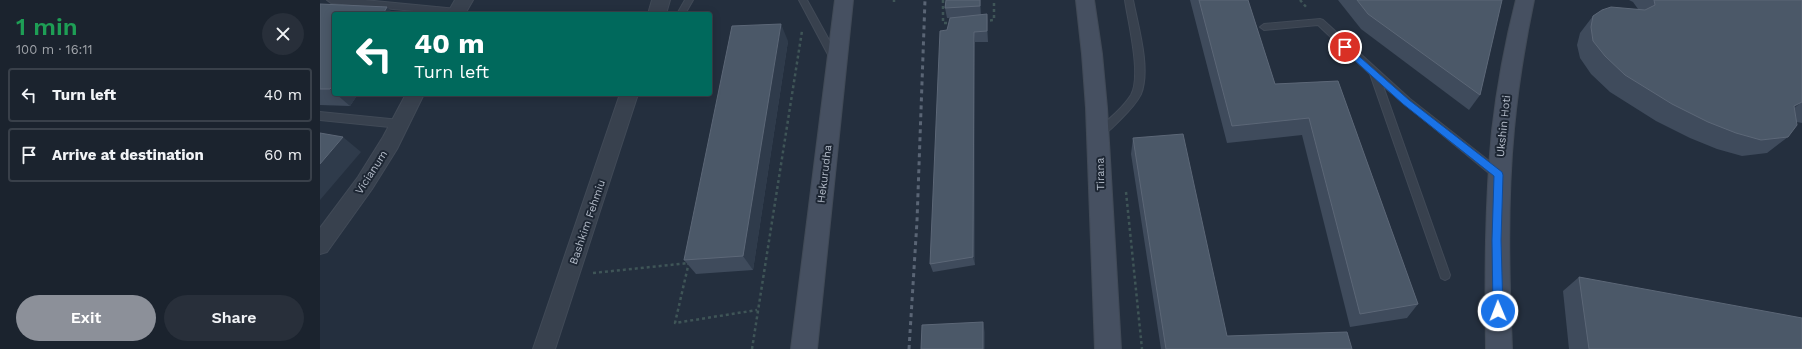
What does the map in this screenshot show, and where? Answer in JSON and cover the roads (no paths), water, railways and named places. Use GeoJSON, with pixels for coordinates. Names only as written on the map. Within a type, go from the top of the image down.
{"type":"FeatureCollection","features":[{"type":"Feature","properties":{"kind":"main road","name":"Hekurudha"},"geometry":{"type":"LineString","coordinates":[[804,349],[844,0]]}},
{"type":"Feature","properties":{"kind":"main road","name":"Tirana"},"geometry":{"type":"LineString","coordinates":[[1086,0],[1095,66],[1100,133],[1101,217],[1108,349]]}},
{"type":"Feature","properties":{"kind":"main road","name":"Ukshin Hoti"},"geometry":{"type":"LineString","coordinates":[[1499,349],[1497,240],[1501,135],[1508,81],[1516,37],[1525,0]]}},
{"type":"Feature","properties":{"kind":"street"},"geometry":{"type":"LineString","coordinates":[[658,12],[662,0]]}},
{"type":"Feature","properties":{"kind":"street","name":"Vicianum"},"geometry":{"type":"LineString","coordinates":[[320,245],[365,183],[400,124],[414,96]]}},
{"type":"Feature","properties":{"kind":"street","name":"Bashkim Fehmiu"},"geometry":{"type":"LineString","coordinates":[[544,349],[628,96]]}},
{"type":"Feature","properties":{"kind":"lane"},"geometry":{"type":"LineString","coordinates":[[331,0],[459,9]]}},
{"type":"Feature","properties":{"kind":"lane"},"geometry":{"type":"LineString","coordinates":[[682,12],[689,0]]}},
{"type":"Feature","properties":{"kind":"lane"},"geometry":{"type":"LineString","coordinates":[[803,0],[836,63]]}},
{"type":"Feature","properties":{"kind":"lane"},"geometry":{"type":"LineString","coordinates":[[1100,133],[1128,106],[1137,93],[1140,74],[1129,0]]}},
{"type":"Feature","properties":{"kind":"lane"},"geometry":{"type":"LineString","coordinates":[[1264,27],[1320,22],[1374,74],[1418,112],[1499,175]]}},
{"type":"Feature","properties":{"kind":"lane"},"geometry":{"type":"LineString","coordinates":[[1374,74],[1444,275]]}},
{"type":"Feature","properties":{"kind":"lane"},"geometry":{"type":"LineString","coordinates":[[320,116],[400,124]]}},
{"type":"Feature","properties":{"kind":"railway"},"geometry":{"type":"LineString","coordinates":[[909,349],[917,221],[925,0]]}}]}
